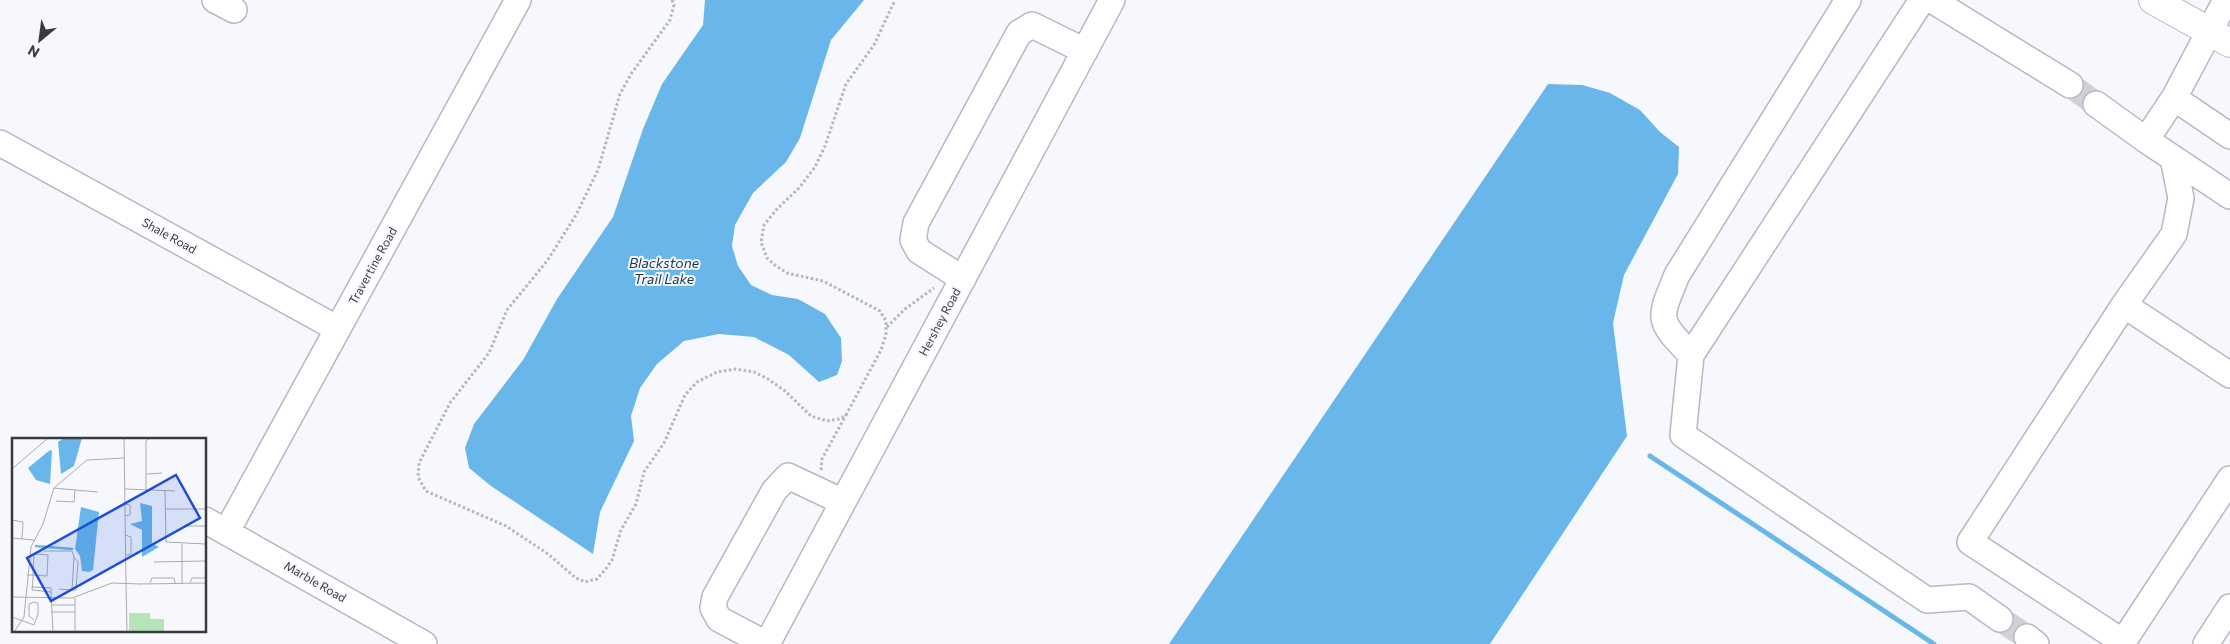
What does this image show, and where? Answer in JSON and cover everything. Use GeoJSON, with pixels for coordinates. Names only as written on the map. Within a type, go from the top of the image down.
{"type":"FeatureCollection","features":[{"type":"Feature","properties":{"kind":"main road"},"geometry":{"type":"LineString","coordinates":[[2153,0],[2220,38]]}},
{"type":"Feature","properties":{"kind":"street","name":"Travertine Road"},"geometry":{"type":"LineString","coordinates":[[227,532],[518,0]]}},
{"type":"Feature","properties":{"kind":"street","name":"Hershey Road"},"geometry":{"type":"LineString","coordinates":[[766,644],[1112,0]]}},
{"type":"Feature","properties":{"kind":"street"},"geometry":{"type":"LineString","coordinates":[[1691,355],[1667,330],[1662,311],[1678,275],[1848,0]]}},
{"type":"Feature","properties":{"kind":"street"},"geometry":{"type":"LineString","coordinates":[[1922,0],[1691,355],[1683,435],[1927,600],[1968,597],[2000,619]]}},
{"type":"Feature","properties":{"kind":"street"},"geometry":{"type":"LineString","coordinates":[[1932,0],[2070,85]]}},
{"type":"Feature","properties":{"kind":"street"},"geometry":{"type":"LineString","coordinates":[[2146,140],[2174,98],[2220,38],[2226,0]]}},
{"type":"Feature","properties":{"kind":"street"},"geometry":{"type":"LineString","coordinates":[[963,279],[919,251],[913,240],[916,223],[1018,33],[1032,25],[1085,51]]}},
{"type":"Feature","properties":{"kind":"street"},"geometry":{"type":"LineString","coordinates":[[2174,98],[2230,136]]}},
{"type":"Feature","properties":{"kind":"street"},"geometry":{"type":"LineString","coordinates":[[2096,104],[2230,196]]}},
{"type":"Feature","properties":{"kind":"street","name":"Shale Road"},"geometry":{"type":"LineString","coordinates":[[0,144],[338,329]]}},
{"type":"Feature","properties":{"kind":"street"},"geometry":{"type":"LineString","coordinates":[[2173,158],[2181,198],[2174,234],[2124,305],[1970,542],[2122,643],[2230,479]]}},
{"type":"Feature","properties":{"kind":"street"},"geometry":{"type":"LineString","coordinates":[[2124,305],[2230,375]]}},
{"type":"Feature","properties":{"kind":"street"},"geometry":{"type":"LineString","coordinates":[[766,644],[719,619],[713,608],[715,597],[774,490],[782,480],[788,476],[843,502]]}},
{"type":"Feature","properties":{"kind":"street","name":"Marble Road"},"geometry":{"type":"LineString","coordinates":[[206,521],[424,644]]}},
{"type":"Feature","properties":{"kind":"street"},"geometry":{"type":"LineString","coordinates":[[2206,644],[2230,608]]}},
{"type":"Feature","properties":{"kind":"path"},"geometry":{"type":"LineString","coordinates":[[672,0],[674,5],[670,20],[631,74],[620,94],[598,170],[576,215],[547,261],[507,310],[489,353],[450,402],[419,463],[418,477],[426,491],[514,530],[548,554],[570,574],[585,582],[597,579],[612,560],[621,530],[636,504],[644,472],[664,443],[685,395],[697,382],[717,372],[736,369],[754,372],[785,391],[811,416],[827,421],[846,415]]}},
{"type":"Feature","properties":{"kind":"path"},"geometry":{"type":"LineString","coordinates":[[820,491],[822,458],[881,350],[886,335],[886,321],[880,311],[823,281],[787,273],[767,258],[761,242],[764,226],[776,210],[799,188],[814,167],[825,146],[846,84],[874,45],[895,0]]}},
{"type":"Feature","properties":{"kind":"water","name":"Blackstone Trail Lake"},"geometry":{"type":"Polygon","coordinates":[[[705,0],[864,0],[831,40],[800,138],[786,162],[753,193],[735,225],[732,246],[738,266],[751,285],[772,295],[798,299],[825,314],[841,338],[842,361],[837,375],[819,382],[789,355],[754,337],[719,334],[684,341],[657,364],[640,388],[631,416],[634,441],[600,512],[593,554],[491,486],[469,468],[465,448],[474,424],[523,360],[557,299],[613,217],[643,129],[662,84],[703,25],[705,0]]]}},
{"type":"Feature","properties":{"kind":"water"},"geometry":{"type":"Polygon","coordinates":[[[1548,84],[1582,85],[1610,93],[1640,110],[1660,132],[1679,147],[1678,174],[1624,275],[1613,323],[1627,436],[1490,644],[1169,644],[1548,84]]]}},
{"type":"Feature","properties":{"kind":"waterway"},"geometry":{"type":"LineString","coordinates":[[1650,456],[1934,644]]}},
{"type":"Feature","properties":{"kind":"tunnel"},"geometry":{"type":"LineString","coordinates":[[2070,85],[2096,104]]}},
{"type":"Feature","properties":{"kind":"tunnel"},"geometry":{"type":"LineString","coordinates":[[2000,619],[2027,637]]}}]}
